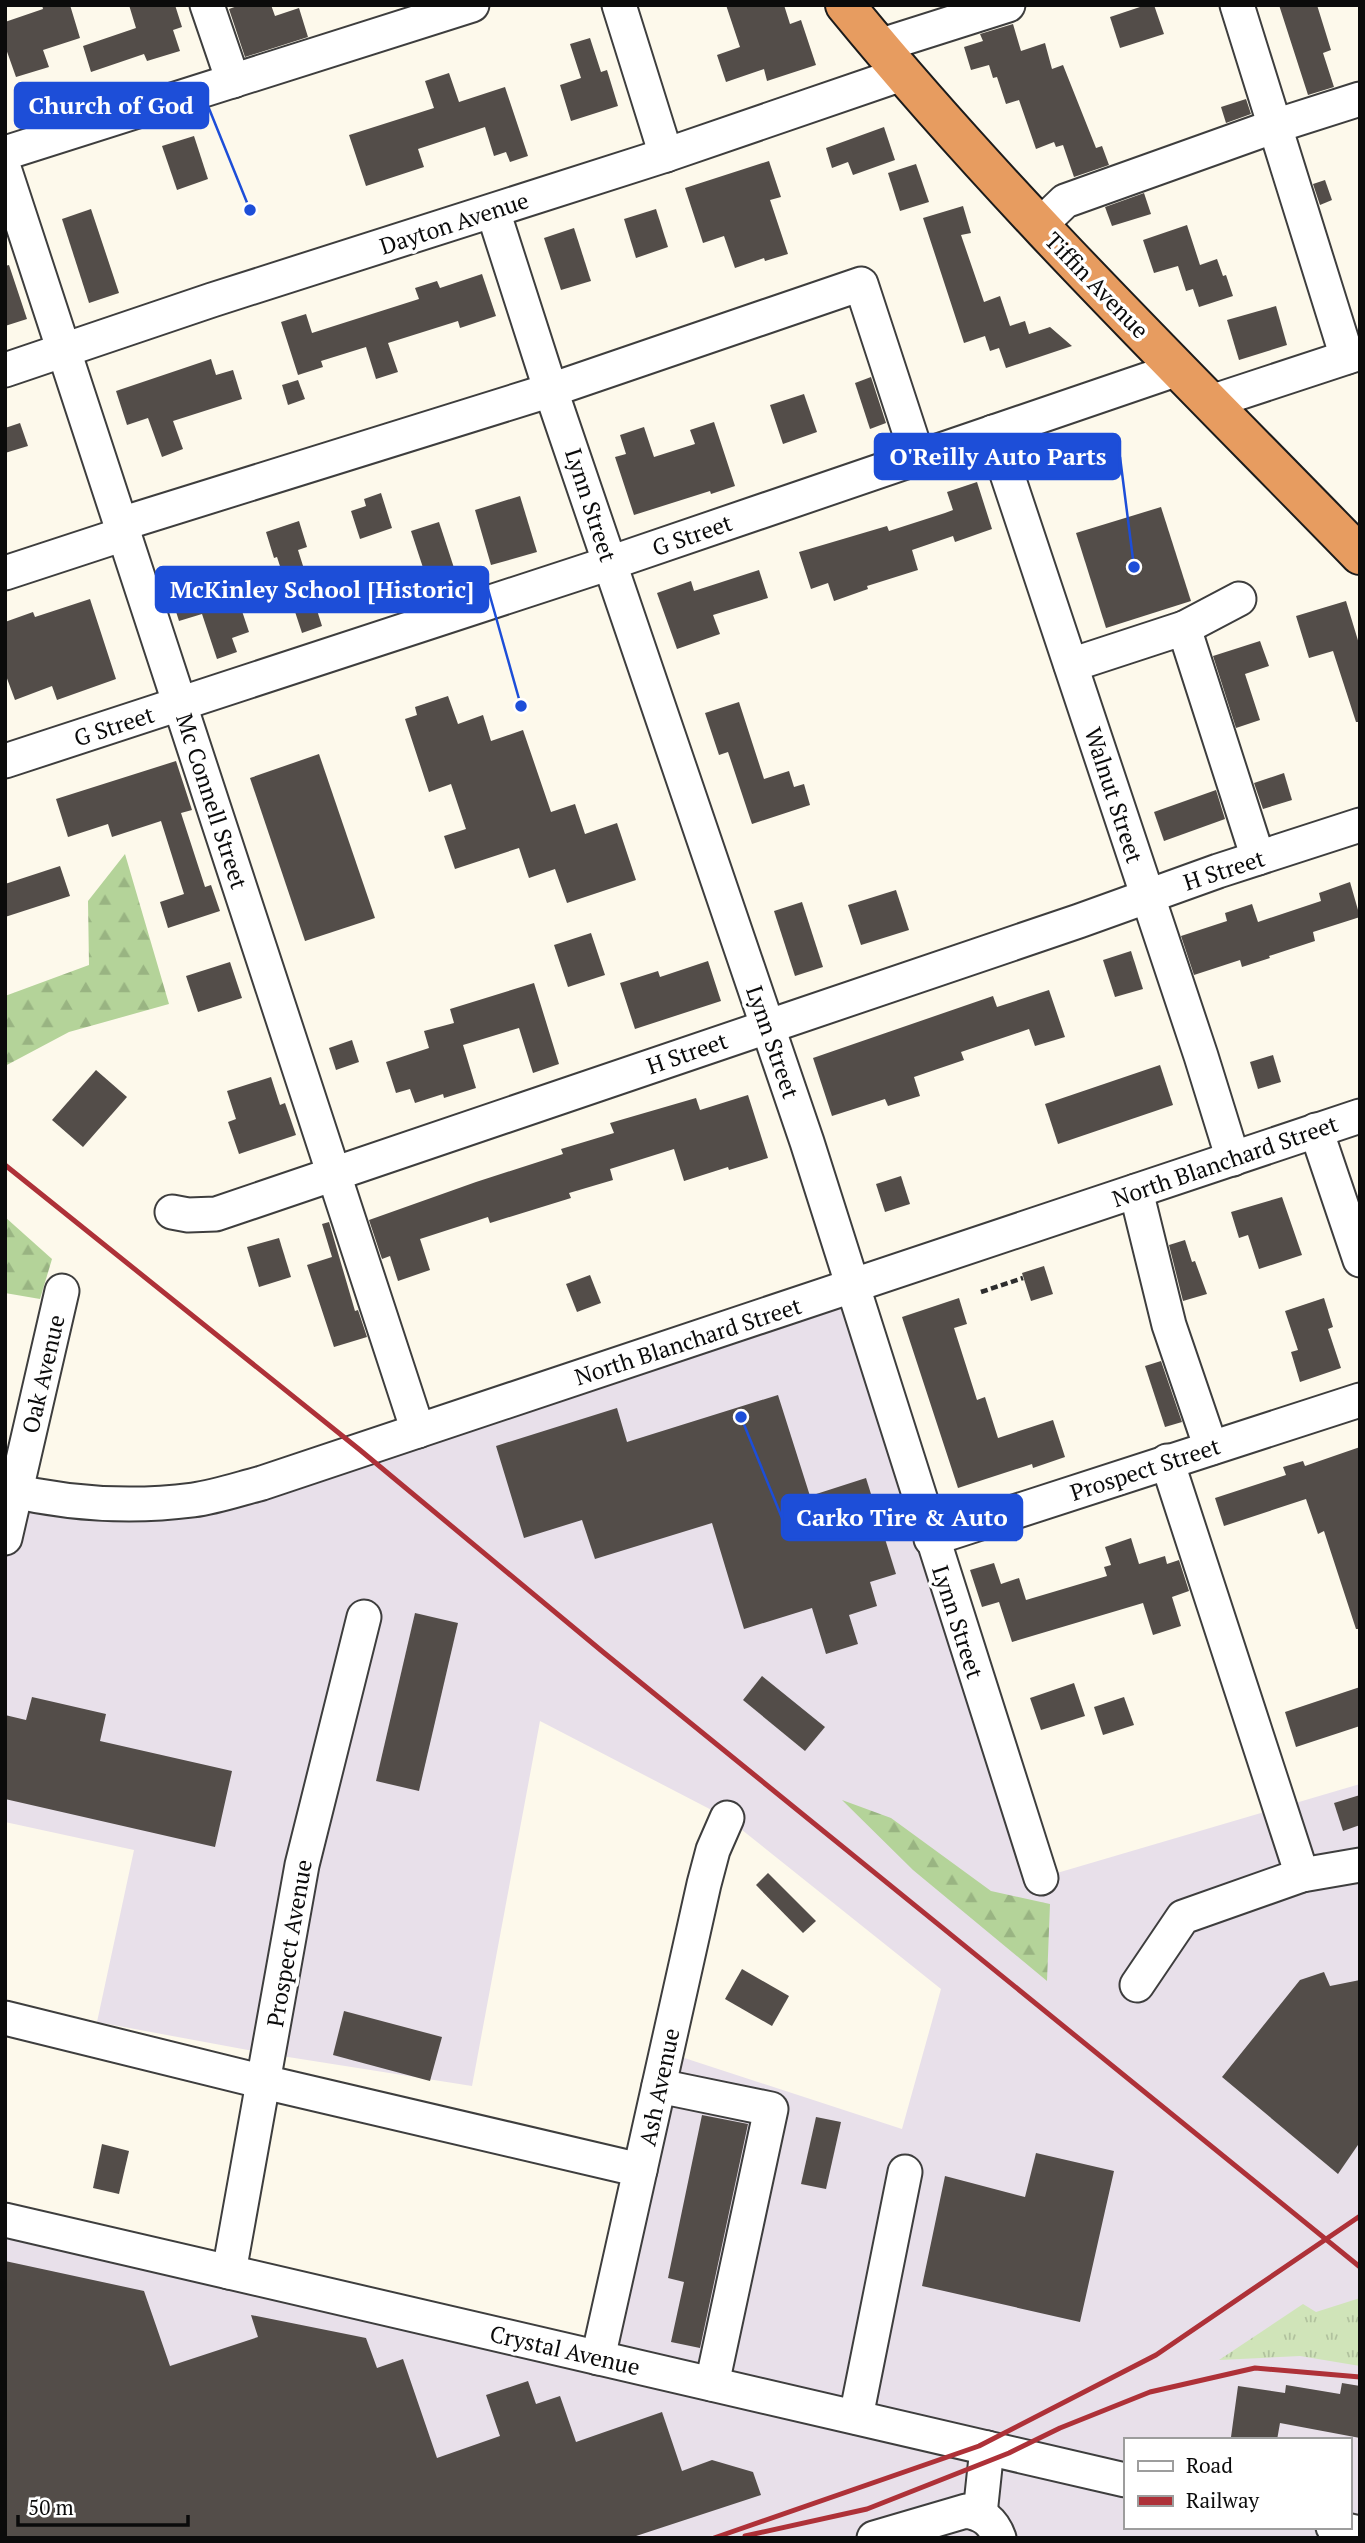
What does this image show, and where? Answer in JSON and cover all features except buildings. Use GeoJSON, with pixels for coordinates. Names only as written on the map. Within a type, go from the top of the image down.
{"type":"FeatureCollection","features":[{"type":"Feature","properties":{"kind":"highway","name":"Tiffin Avenue"},"geometry":{"type":"LineString","coordinates":[[845,5],[991,174],[1360,555]]}},
{"type":"Feature","properties":{"kind":"street"},"geometry":{"type":"LineString","coordinates":[[207,5],[233,81]]}},
{"type":"Feature","properties":{"kind":"street"},"geometry":{"type":"LineString","coordinates":[[5,153],[472,5]]}},
{"type":"Feature","properties":{"kind":"street"},"geometry":{"type":"LineString","coordinates":[[619,5],[666,155]]}},
{"type":"Feature","properties":{"kind":"street","name":"Dayton Avenue"},"geometry":{"type":"LineString","coordinates":[[5,370],[225,296],[666,155],[891,60],[1008,5]]}},
{"type":"Feature","properties":{"kind":"street"},"geometry":{"type":"LineString","coordinates":[[1211,402],[1354,355],[1275,126],[1237,5]]}},
{"type":"Feature","properties":{"kind":"street"},"geometry":{"type":"LineString","coordinates":[[1040,225],[1065,201],[1275,126],[1360,99]]}},
{"type":"Feature","properties":{"kind":"street","name":"Mc Connell Street"},"geometry":{"type":"LineString","coordinates":[[5,171],[418,1431]]}},
{"type":"Feature","properties":{"kind":"street","name":"Lynn Street"},"geometry":{"type":"LineString","coordinates":[[493,211],[690,805],[767,1026],[1041,1878]]}},
{"type":"Feature","properties":{"kind":"street"},"geometry":{"type":"LineString","coordinates":[[5,573],[122,529],[551,390],[861,284],[918,458]]}},
{"type":"Feature","properties":{"kind":"street","name":"G Street"},"geometry":{"type":"LineString","coordinates":[[5,761],[610,563],[1178,369]]}},
{"type":"Feature","properties":{"kind":"street","name":"Walnut Street"},"geometry":{"type":"LineString","coordinates":[[993,432],[1233,1159]]}},
{"type":"Feature","properties":{"kind":"street"},"geometry":{"type":"LineString","coordinates":[[1071,665],[1184,628],[1238,599]]}},
{"type":"Feature","properties":{"kind":"street"},"geometry":{"type":"LineString","coordinates":[[1184,628],[1258,858]]}},
{"type":"Feature","properties":{"kind":"street","name":"H Street"},"geometry":{"type":"LineString","coordinates":[[172,1212],[188,1215],[216,1214],[1360,825]]}},
{"type":"Feature","properties":{"kind":"street","name":"North Blanchard Street"},"geometry":{"type":"LineString","coordinates":[[10,1490],[96,1504],[146,1505],[196,1500],[262,1483],[1360,1116]]}},
{"type":"Feature","properties":{"kind":"street"},"geometry":{"type":"LineString","coordinates":[[1316,1130],[1360,1260]]}},
{"type":"Feature","properties":{"kind":"street"},"geometry":{"type":"LineString","coordinates":[[1136,1191],[1169,1325],[1211,1448]]}},
{"type":"Feature","properties":{"kind":"street","name":"Oak Avenue"},"geometry":{"type":"LineString","coordinates":[[5,1538],[10,1490],[62,1291]]}},
{"type":"Feature","properties":{"kind":"street","name":"Prospect Street"},"geometry":{"type":"LineString","coordinates":[[931,1539],[1360,1400]]}},
{"type":"Feature","properties":{"kind":"street"},"geometry":{"type":"LineString","coordinates":[[1167,1461],[1302,1875]]}},
{"type":"Feature","properties":{"kind":"street","name":"Prospect Avenue"},"geometry":{"type":"LineString","coordinates":[[229,2272],[302,1866],[364,1617]]}},
{"type":"Feature","properties":{"kind":"street","name":"Ash Avenue"},"geometry":{"type":"LineString","coordinates":[[597,2358],[704,1884],[713,1850],[727,1818]]}},
{"type":"Feature","properties":{"kind":"street"},"geometry":{"type":"LineString","coordinates":[[1137,1985],[1183,1917],[1302,1875],[1360,1865]]}},
{"type":"Feature","properties":{"kind":"street"},"geometry":{"type":"LineString","coordinates":[[5,2018],[640,2170]]}},
{"type":"Feature","properties":{"kind":"street"},"geometry":{"type":"LineString","coordinates":[[659,2085],[771,2109],[712,2384]]}},
{"type":"Feature","properties":{"kind":"street"},"geometry":{"type":"LineString","coordinates":[[856,2417],[905,2172]]}},
{"type":"Feature","properties":{"kind":"street","name":"Crystal Avenue"},"geometry":{"type":"LineString","coordinates":[[5,2220],[1124,2480]]}},
{"type":"Feature","properties":{"kind":"street"},"geometry":{"type":"LineString","coordinates":[[874,2538],[958,2511],[989,2526],[987,2448]]}},
{"type":"Feature","properties":{"kind":"street"},"geometry":{"type":"LineString","coordinates":[[1342,2529],[1360,2533]]}},
{"type":"Feature","properties":{"kind":"path"},"geometry":{"type":"LineString","coordinates":[[981,1292],[1023,1278]]}},
{"type":"Feature","properties":{"kind":"shaded area"},"geometry":{"type":"Polygon","coordinates":[[[852,1286],[1040,1878],[1360,1784],[1360,2538],[5,2538],[5,2220],[597,2357],[666,2052],[902,2129],[941,1989],[727,1818],[540,1721],[472,2086],[269,2054],[97,2022],[134,1850],[5,1822],[5,1538],[16,1492],[147,1505],[852,1286]]]}},
{"type":"Feature","properties":{"kind":"green space"},"geometry":{"type":"Polygon","coordinates":[[[125,854],[169,1004],[69,1032],[5,1066],[5,996],[89,965],[88,901],[125,854]]]}},
{"type":"Feature","properties":{"kind":"green space"},"geometry":{"type":"Polygon","coordinates":[[[5,1217],[52,1259],[40,1299],[5,1293],[5,1217]]]}},
{"type":"Feature","properties":{"kind":"green space"},"geometry":{"type":"Polygon","coordinates":[[[842,1800],[891,1818],[991,1891],[1050,1904],[1047,1981],[913,1870],[842,1800]]]}},
{"type":"Feature","properties":{"kind":"green space"},"geometry":{"type":"Polygon","coordinates":[[[1360,2298],[1360,2366],[1300,2356],[1219,2360],[1303,2304],[1316,2312],[1360,2298]]]}},
{"type":"Feature","properties":{"kind":"railway"},"geometry":{"type":"LineString","coordinates":[[5,1165],[360,1450],[603,1652],[1360,2267]]}},
{"type":"Feature","properties":{"kind":"railway"},"geometry":{"type":"LineString","coordinates":[[714,2538],[979,2446],[1156,2355],[1360,2216]]}},
{"type":"Feature","properties":{"kind":"railway"},"geometry":{"type":"LineString","coordinates":[[745,2536],[867,2509],[1009,2453],[1060,2428],[1150,2392],[1255,2368],[1360,2377]]}},
{"type":"Feature","properties":{"kind":"place","name":"Church of God"},"geometry":{"type":"Point","coordinates":[250,210]}},
{"type":"Feature","properties":{"kind":"place","name":"O'Reilly Auto Parts"},"geometry":{"type":"Point","coordinates":[1134,567]}},
{"type":"Feature","properties":{"kind":"place","name":"McKinley School [Historic]"},"geometry":{"type":"Point","coordinates":[521,706]}},
{"type":"Feature","properties":{"kind":"place","name":"Carko Tire & Auto"},"geometry":{"type":"Point","coordinates":[741,1417]}}]}
